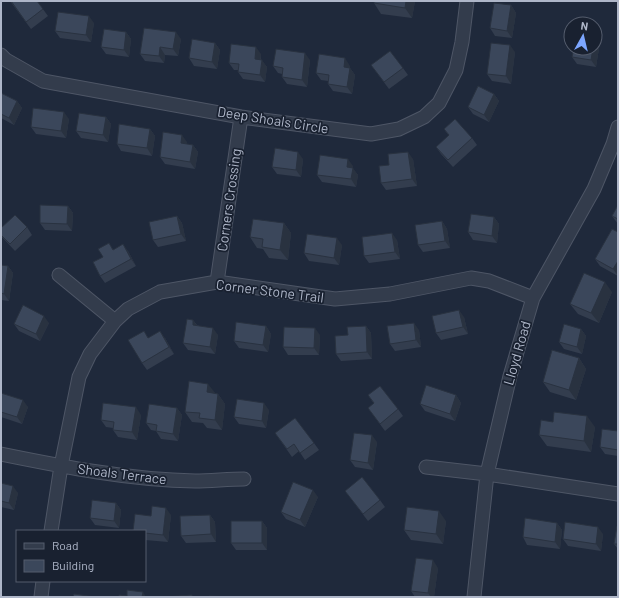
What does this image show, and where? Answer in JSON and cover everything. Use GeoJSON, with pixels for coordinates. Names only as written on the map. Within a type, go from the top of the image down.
{"type":"FeatureCollection","features":[{"type":"Feature","properties":{"kind":"street","name":"Deep Shoals Circle"},"geometry":{"type":"LineString","coordinates":[[1,55],[6,60],[42,81],[241,117],[371,134],[399,129],[424,117],[439,103],[456,70],[462,42],[467,1]]}},
{"type":"Feature","properties":{"kind":"street","name":"Corners Crossing"},"geometry":{"type":"LineString","coordinates":[[217,282],[241,117]]}},
{"type":"Feature","properties":{"kind":"street","name":"Lloyd Road"},"geometry":{"type":"LineString","coordinates":[[474,597],[487,474],[510,376],[533,298],[594,189],[613,144],[618,127]]}},
{"type":"Feature","properties":{"kind":"street"},"geometry":{"type":"LineString","coordinates":[[59,276],[115,321]]}},
{"type":"Feature","properties":{"kind":"street","name":"Corner Stone Trail"},"geometry":{"type":"LineString","coordinates":[[51,530],[61,466],[79,377],[90,354],[115,321],[128,309],[160,292],[217,282],[335,299],[390,294],[471,278],[488,281],[533,298]]}},
{"type":"Feature","properties":{"kind":"street","name":"Shoals Terrace"},"geometry":{"type":"LineString","coordinates":[[1,454],[61,466],[140,478],[196,481],[244,479]]}},
{"type":"Feature","properties":{"kind":"street"},"geometry":{"type":"LineString","coordinates":[[426,467],[487,474],[618,494]]}},
{"type":"Feature","properties":{"kind":"street"},"geometry":{"type":"LineString","coordinates":[[41,597],[43,582]]}},
{"type":"Feature","properties":{"kind":"building"},"geometry":{"type":"Polygon","coordinates":[[[11,1],[37,1],[43,9],[26,22],[11,1]]]}},
{"type":"Feature","properties":{"kind":"building"},"geometry":{"type":"Polygon","coordinates":[[[374,1],[406,1],[405,8],[374,3],[374,1]]]}},
{"type":"Feature","properties":{"kind":"building"},"geometry":{"type":"Polygon","coordinates":[[[494,3],[511,5],[507,31],[490,28],[494,3]]]}},
{"type":"Feature","properties":{"kind":"building"},"geometry":{"type":"Polygon","coordinates":[[[58,12],[89,16],[86,35],[55,31],[58,12]]]}},
{"type":"Feature","properties":{"kind":"building"},"geometry":{"type":"Polygon","coordinates":[[[144,28],[176,32],[173,49],[160,47],[159,56],[140,54],[144,28]]]}},
{"type":"Feature","properties":{"kind":"building"},"geometry":{"type":"Polygon","coordinates":[[[104,29],[126,32],[124,50],[101,47],[104,29]]]}},
{"type":"Feature","properties":{"kind":"building"},"geometry":{"type":"Polygon","coordinates":[[[192,39],[215,43],[212,62],[189,58],[192,39]]]}},
{"type":"Feature","properties":{"kind":"building"},"geometry":{"type":"Polygon","coordinates":[[[491,43],[510,45],[506,76],[487,74],[491,43]]]}},
{"type":"Feature","properties":{"kind":"building"},"geometry":{"type":"Polygon","coordinates":[[[231,44],[256,47],[255,59],[262,60],[260,75],[238,72],[239,64],[229,63],[231,44]]]}},
{"type":"Feature","properties":{"kind":"building"},"geometry":{"type":"Polygon","coordinates":[[[276,49],[305,53],[302,80],[282,77],[283,68],[273,66],[276,49]]]}},
{"type":"Feature","properties":{"kind":"building"},"geometry":{"type":"Polygon","coordinates":[[[390,51],[403,68],[384,82],[371,65],[390,51]]]}},
{"type":"Feature","properties":{"kind":"building"},"geometry":{"type":"Polygon","coordinates":[[[319,54],[345,58],[344,67],[350,68],[347,87],[328,84],[329,75],[316,73],[319,54]]]}},
{"type":"Feature","properties":{"kind":"building"},"geometry":{"type":"Polygon","coordinates":[[[572,56],[592,56],[591,60],[572,56]]]}},
{"type":"Feature","properties":{"kind":"building"},"geometry":{"type":"Polygon","coordinates":[[[478,86],[494,94],[484,115],[468,107],[478,86]]]}},
{"type":"Feature","properties":{"kind":"building"},"geometry":{"type":"Polygon","coordinates":[[[1,93],[17,101],[9,118],[1,114],[1,93]]]}},
{"type":"Feature","properties":{"kind":"building"},"geometry":{"type":"Polygon","coordinates":[[[33,108],[64,112],[61,131],[31,127],[33,108]]]}},
{"type":"Feature","properties":{"kind":"building"},"geometry":{"type":"Polygon","coordinates":[[[79,113],[106,117],[103,135],[76,131],[79,113]]]}},
{"type":"Feature","properties":{"kind":"building"},"geometry":{"type":"Polygon","coordinates":[[[455,119],[472,138],[448,160],[436,147],[449,135],[444,129],[455,119]]]}},
{"type":"Feature","properties":{"kind":"building"},"geometry":{"type":"Polygon","coordinates":[[[119,124],[150,129],[147,148],[117,144],[119,124]]]}},
{"type":"Feature","properties":{"kind":"building"},"geometry":{"type":"Polygon","coordinates":[[[163,132],[182,135],[181,143],[193,145],[190,162],[160,157],[163,132]]]}},
{"type":"Feature","properties":{"kind":"building"},"geometry":{"type":"Polygon","coordinates":[[[275,148],[298,152],[296,170],[272,167],[275,148]]]}},
{"type":"Feature","properties":{"kind":"building"},"geometry":{"type":"Polygon","coordinates":[[[408,152],[412,179],[381,183],[379,166],[389,165],[388,154],[408,152]]]}},
{"type":"Feature","properties":{"kind":"building"},"geometry":{"type":"Polygon","coordinates":[[[320,155],[348,159],[347,167],[353,168],[351,179],[317,175],[320,155]]]}},
{"type":"Feature","properties":{"kind":"building"},"geometry":{"type":"Polygon","coordinates":[[[40,205],[68,206],[67,224],[40,223],[40,205]]]}},
{"type":"Feature","properties":{"kind":"building"},"geometry":{"type":"Polygon","coordinates":[[[618,205],[618,219],[612,216],[618,205]]]}},
{"type":"Feature","properties":{"kind":"building"},"geometry":{"type":"Polygon","coordinates":[[[471,214],[494,217],[492,236],[468,232],[471,214]]]}},
{"type":"Feature","properties":{"kind":"building"},"geometry":{"type":"Polygon","coordinates":[[[15,215],[27,227],[10,244],[1,235],[1,228],[15,215]]]}},
{"type":"Feature","properties":{"kind":"building"},"geometry":{"type":"Polygon","coordinates":[[[177,216],[181,234],[153,240],[149,222],[177,216]]]}},
{"type":"Feature","properties":{"kind":"building"},"geometry":{"type":"Polygon","coordinates":[[[253,219],[284,223],[280,250],[262,247],[263,239],[250,237],[253,219]]]}},
{"type":"Feature","properties":{"kind":"building"},"geometry":{"type":"Polygon","coordinates":[[[442,221],[445,241],[418,245],[415,225],[442,221]]]}},
{"type":"Feature","properties":{"kind":"building"},"geometry":{"type":"Polygon","coordinates":[[[612,229],[618,232],[618,261],[613,269],[595,259],[612,229]]]}},
{"type":"Feature","properties":{"kind":"building"},"geometry":{"type":"Polygon","coordinates":[[[392,233],[395,252],[364,256],[362,237],[392,233]]]}},
{"type":"Feature","properties":{"kind":"building"},"geometry":{"type":"Polygon","coordinates":[[[307,234],[337,238],[334,258],[304,253],[307,234]]]}},
{"type":"Feature","properties":{"kind":"building"},"geometry":{"type":"Polygon","coordinates":[[[109,243],[113,250],[123,244],[131,259],[100,276],[93,262],[103,257],[98,249],[109,243]]]}},
{"type":"Feature","properties":{"kind":"building"},"geometry":{"type":"Polygon","coordinates":[[[1,265],[8,266],[4,294],[1,293],[1,265]]]}},
{"type":"Feature","properties":{"kind":"building"},"geometry":{"type":"Polygon","coordinates":[[[584,273],[605,282],[591,313],[570,304],[584,273]]]}},
{"type":"Feature","properties":{"kind":"building"},"geometry":{"type":"Polygon","coordinates":[[[23,305],[44,316],[36,334],[14,324],[23,305]]]}},
{"type":"Feature","properties":{"kind":"building"},"geometry":{"type":"Polygon","coordinates":[[[459,310],[463,327],[436,333],[432,316],[459,310]]]}},
{"type":"Feature","properties":{"kind":"building"},"geometry":{"type":"Polygon","coordinates":[[[187,319],[193,320],[193,325],[213,328],[210,347],[183,343],[187,319]]]}},
{"type":"Feature","properties":{"kind":"building"},"geometry":{"type":"Polygon","coordinates":[[[236,322],[266,326],[263,345],[234,341],[236,322]]]}},
{"type":"Feature","properties":{"kind":"building"},"geometry":{"type":"Polygon","coordinates":[[[414,323],[416,340],[390,344],[387,326],[414,323]]]}},
{"type":"Feature","properties":{"kind":"building"},"geometry":{"type":"Polygon","coordinates":[[[564,324],[581,329],[577,347],[559,342],[564,324]]]}},
{"type":"Feature","properties":{"kind":"building"},"geometry":{"type":"Polygon","coordinates":[[[366,326],[367,352],[336,354],[335,336],[348,335],[347,327],[366,326]]]}},
{"type":"Feature","properties":{"kind":"building"},"geometry":{"type":"Polygon","coordinates":[[[284,327],[315,328],[314,348],[283,347],[284,327]]]}},
{"type":"Feature","properties":{"kind":"building"},"geometry":{"type":"Polygon","coordinates":[[[144,331],[148,338],[160,331],[169,347],[142,363],[128,340],[144,331]]]}},
{"type":"Feature","properties":{"kind":"building"},"geometry":{"type":"Polygon","coordinates":[[[552,350],[579,358],[569,390],[543,382],[552,350]]]}},
{"type":"Feature","properties":{"kind":"building"},"geometry":{"type":"Polygon","coordinates":[[[189,381],[208,384],[207,392],[218,394],[215,420],[199,418],[200,413],[185,412],[189,381]]]}},
{"type":"Feature","properties":{"kind":"building"},"geometry":{"type":"Polygon","coordinates":[[[426,385],[456,395],[450,414],[420,404],[426,385]]]}},
{"type":"Feature","properties":{"kind":"building"},"geometry":{"type":"Polygon","coordinates":[[[380,386],[398,409],[380,424],[368,408],[374,403],[368,395],[380,386]]]}},
{"type":"Feature","properties":{"kind":"building"},"geometry":{"type":"Polygon","coordinates":[[[1,393],[23,400],[17,417],[1,412],[1,393]]]}},
{"type":"Feature","properties":{"kind":"building"},"geometry":{"type":"Polygon","coordinates":[[[237,399],[264,403],[262,421],[234,417],[237,399]]]}},
{"type":"Feature","properties":{"kind":"building"},"geometry":{"type":"Polygon","coordinates":[[[103,403],[136,407],[132,432],[113,430],[114,422],[101,420],[103,403]]]}},
{"type":"Feature","properties":{"kind":"building"},"geometry":{"type":"Polygon","coordinates":[[[149,404],[177,408],[173,434],[156,431],[157,425],[146,423],[149,404]]]}},
{"type":"Feature","properties":{"kind":"building"},"geometry":{"type":"Polygon","coordinates":[[[554,412],[587,416],[584,441],[539,435],[541,420],[553,422],[554,412]]]}},
{"type":"Feature","properties":{"kind":"building"},"geometry":{"type":"Polygon","coordinates":[[[295,418],[314,443],[300,453],[294,444],[287,449],[275,433],[295,418]]]}},
{"type":"Feature","properties":{"kind":"building"},"geometry":{"type":"Polygon","coordinates":[[[602,429],[618,431],[618,450],[600,447],[602,429]]]}},
{"type":"Feature","properties":{"kind":"building"},"geometry":{"type":"Polygon","coordinates":[[[354,433],[372,435],[368,463],[350,460],[354,433]]]}},
{"type":"Feature","properties":{"kind":"building"},"geometry":{"type":"Polygon","coordinates":[[[362,477],[380,500],[363,514],[345,491],[362,477]]]}},
{"type":"Feature","properties":{"kind":"building"},"geometry":{"type":"Polygon","coordinates":[[[293,482],[313,490],[300,520],[281,512],[293,482]]]}},
{"type":"Feature","properties":{"kind":"building"},"geometry":{"type":"Polygon","coordinates":[[[1,483],[13,486],[9,503],[1,501],[1,483]]]}},
{"type":"Feature","properties":{"kind":"building"},"geometry":{"type":"Polygon","coordinates":[[[92,500],[116,503],[114,521],[90,518],[92,500]]]}},
{"type":"Feature","properties":{"kind":"building"},"geometry":{"type":"Polygon","coordinates":[[[152,506],[166,508],[163,535],[146,533],[146,530],[133,530],[135,514],[151,516],[152,506]]]}},
{"type":"Feature","properties":{"kind":"building"},"geometry":{"type":"Polygon","coordinates":[[[407,507],[439,511],[436,534],[404,530],[407,507]]]}},
{"type":"Feature","properties":{"kind":"building"},"geometry":{"type":"Polygon","coordinates":[[[210,515],[211,534],[181,536],[180,516],[210,515]]]}},
{"type":"Feature","properties":{"kind":"building"},"geometry":{"type":"Polygon","coordinates":[[[525,518],[557,523],[555,542],[523,537],[525,518]]]}},
{"type":"Feature","properties":{"kind":"building"},"geometry":{"type":"Polygon","coordinates":[[[231,521],[262,521],[262,543],[231,543],[231,521]]]}},
{"type":"Feature","properties":{"kind":"building"},"geometry":{"type":"Polygon","coordinates":[[[565,522],[598,527],[596,544],[563,539],[565,522]]]}},
{"type":"Feature","properties":{"kind":"building"},"geometry":{"type":"Polygon","coordinates":[[[617,526],[618,544],[614,544],[617,526]]]}},
{"type":"Feature","properties":{"kind":"building"},"geometry":{"type":"Polygon","coordinates":[[[416,558],[433,560],[428,593],[411,591],[416,558]]]}},
{"type":"Feature","properties":{"kind":"building"},"geometry":{"type":"Polygon","coordinates":[[[127,590],[143,592],[142,597],[119,597],[119,595],[127,596],[127,590]]]}},
{"type":"Feature","properties":{"kind":"building"},"geometry":{"type":"Polygon","coordinates":[[[74,594],[95,597],[73,597],[74,594]]]}},
{"type":"Feature","properties":{"kind":"building"},"geometry":{"type":"Polygon","coordinates":[[[192,595],[192,597],[165,597],[192,595]]]}},
{"type":"Feature","properties":{"kind":"building"},"geometry":{"type":"Polygon","coordinates":[[[209,596],[232,597],[209,597],[209,596]]]}}]}
